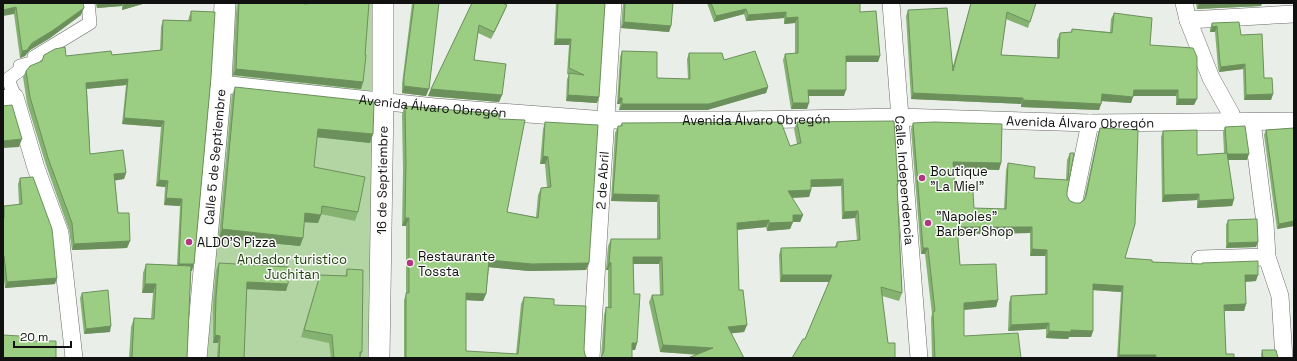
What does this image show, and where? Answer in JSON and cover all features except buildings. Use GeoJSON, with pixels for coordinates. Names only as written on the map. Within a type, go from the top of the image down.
{"type":"FeatureCollection","features":[{"type":"Feature","properties":{"kind":"street"},"geometry":{"type":"LineString","coordinates":[[74,358],[60,233],[9,98],[8,79],[20,70],[20,66],[34,62],[34,57],[90,23],[88,3]]}},
{"type":"Feature","properties":{"kind":"street","name":"Calle 5 de Septiembre"},"geometry":{"type":"LineString","coordinates":[[196,358],[221,84],[225,3]]}},
{"type":"Feature","properties":{"kind":"street","name":"16 de Septiembre"},"geometry":{"type":"LineString","coordinates":[[379,358],[383,3]]}},
{"type":"Feature","properties":{"kind":"street","name":"2 de Abril"},"geometry":{"type":"LineString","coordinates":[[591,358],[613,3]]}},
{"type":"Feature","properties":{"kind":"street","name":"Calle. Independencia"},"geometry":{"type":"LineString","coordinates":[[891,3],[919,358]]}},
{"type":"Feature","properties":{"kind":"street"},"geometry":{"type":"LineString","coordinates":[[1184,3],[1188,20],[1211,78],[1234,122]]}},
{"type":"Feature","properties":{"kind":"street"},"geometry":{"type":"LineString","coordinates":[[1188,20],[1294,14]]}},
{"type":"Feature","properties":{"kind":"street","name":"Avenida Álvaro Obregón"},"geometry":{"type":"LineString","coordinates":[[221,84],[435,107],[606,120],[744,120],[899,117],[1090,123],[1294,121]]}},
{"type":"Feature","properties":{"kind":"street"},"geometry":{"type":"LineString","coordinates":[[1252,122],[1265,224],[1267,258],[1280,296],[1284,358]]}},
{"type":"Feature","properties":{"kind":"street"},"geometry":{"type":"LineString","coordinates":[[1074,200],[1090,123]]}},
{"type":"Feature","properties":{"kind":"street"},"geometry":{"type":"LineString","coordinates":[[1200,259],[1267,258]]}},
{"type":"Feature","properties":{"kind":"green space","name":"Andador turistico Juchitan"},"geometry":{"type":"Polygon","coordinates":[[[225,3],[383,3],[379,358],[196,358],[225,3]]]}},
{"type":"Feature","properties":{"kind":"place","name":"Boutique \"La Miel\""},"geometry":{"type":"Point","coordinates":[922,178]}},
{"type":"Feature","properties":{"kind":"place","name":"\"Napoles\" Barber Shop"},"geometry":{"type":"Point","coordinates":[928,223]}},
{"type":"Feature","properties":{"kind":"place","name":"ALDO'S Pizza"},"geometry":{"type":"Point","coordinates":[189,242]}},
{"type":"Feature","properties":{"kind":"place","name":"Restaurante Tossta"},"geometry":{"type":"Point","coordinates":[410,263]}}]}
